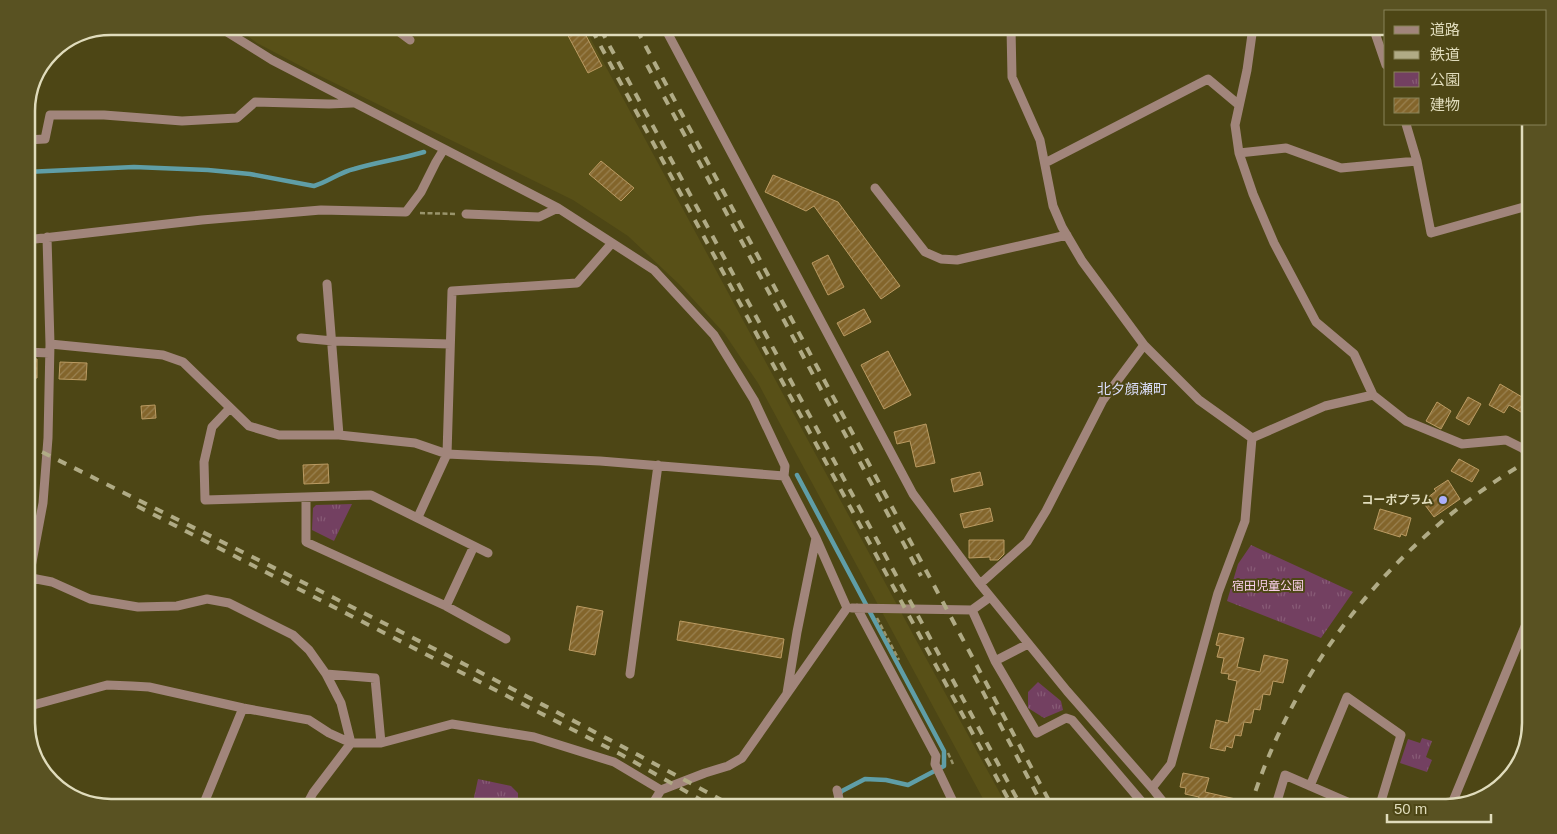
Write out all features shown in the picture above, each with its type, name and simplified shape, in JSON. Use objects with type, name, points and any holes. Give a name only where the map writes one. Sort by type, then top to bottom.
[{"type":"street","points":[[232,35],[272,60],[558,208],[654,270],[714,335],[754,400],[785,466],[784,476],[852,608],[936,756],[935,764],[952,799]]},
{"type":"street","points":[[403,35],[410,40]]},
{"type":"street","points":[[669,35],[913,494],[980,584],[1028,644],[1161,799]]},
{"type":"street","points":[[1011,35],[1012,77],[1040,140],[1053,206],[1082,261],[1144,345],[1199,400],[1252,438]]},
{"type":"street","points":[[1252,35],[1247,70],[1235,125],[1239,153],[1253,194],[1274,243],[1316,322],[1354,354],[1373,395],[1406,421],[1462,444],[1506,440],[1522,448]]},
{"type":"street","points":[[1376,35],[1384,59]]},
{"type":"street","points":[[1045,163],[1208,78],[1239,106]]},
{"type":"street","points":[[35,140],[45,140],[50,115],[104,114],[182,121],[237,118],[255,102],[354,103]]},
{"type":"street","points":[[1406,125],[1417,161],[1431,233],[1522,208]]},
{"type":"street","points":[[1239,153],[1286,148],[1341,168],[1417,161]]},
{"type":"street","points":[[35,239],[202,220],[321,210],[406,212],[422,192],[444,149]]},
{"type":"street","points":[[875,188],[925,252],[941,259],[957,260],[1067,235]]},
{"type":"street","points":[[466,214],[539,217],[558,208]]},
{"type":"street","points":[[35,543],[43,503],[48,438],[50,348],[47,237]]},
{"type":"street","points":[[418,517],[447,454],[452,291],[577,283],[612,243]]},
{"type":"street","points":[[327,284],[339,435]]},
{"type":"street","points":[[301,338],[333,341],[450,344]]},
{"type":"street","points":[[980,584],[1027,542],[1046,511],[1103,400],[1144,345]]},
{"type":"street","points":[[35,350],[50,348],[163,355],[183,362],[250,426],[279,435],[339,435],[415,443],[447,454],[600,461],[784,476]]},
{"type":"street","points":[[1252,438],[1326,406],[1373,395]]},
{"type":"street","points":[[230,408],[212,427],[204,462],[205,500],[371,495],[488,553]]},
{"type":"street","points":[[1152,788],[1171,764],[1218,593],[1246,521],[1252,438]]},
{"type":"street","points":[[630,674],[658,466]]},
{"type":"street","points":[[306,497],[306,542],[446,606],[506,638]]},
{"type":"street","points":[[787,694],[816,538]]},
{"type":"street","points":[[446,606],[474,546]]},
{"type":"street","points":[[35,579],[52,582],[90,599],[138,607],[177,606],[207,599],[229,603],[293,635],[309,650],[326,674],[342,703],[351,743],[310,799]]},
{"type":"street","points":[[852,608],[972,610],[990,597]]},
{"type":"street","points":[[655,799],[660,790],[728,766],[742,758],[787,694],[852,608]]},
{"type":"street","points":[[972,610],[995,661],[1037,733],[1066,718],[1072,720],[1139,799]]},
{"type":"street","points":[[1454,798],[1522,633]]},
{"type":"street","points":[[995,661],[1028,644]]},
{"type":"street","points":[[326,674],[376,678],[381,743]]},
{"type":"street","points":[[35,705],[107,685],[149,687],[242,708],[309,720],[351,743],[381,743],[452,724],[534,737],[614,762],[660,790]]},
{"type":"street","points":[[1310,786],[1347,697],[1401,736],[1382,799]]},
{"type":"street","points":[[206,799],[242,708]]},
{"type":"street","points":[[1277,799],[1284,775],[1340,799]]},
{"type":"street","points":[[837,790],[841,799]]},
{"type":"path","points":[[406,212],[466,214]]},
{"type":"shaded area","points":[[246,35],[589,35],[1003,799],[983,799],[758,383],[724,333],[681,286],[628,236],[573,200],[257,43]]},
{"type":"green space","points":[[352,504],[334,541],[312,530],[313,508],[316,505]]},
{"type":"green space","name":"宿田児童公園","points":[[1251,545],[1353,592],[1321,638],[1227,601],[1238,564]]},
{"type":"green space","points":[[1038,682],[1061,701],[1063,710],[1044,718],[1028,708],[1028,692]]},
{"type":"green space","points":[[1422,738],[1432,741],[1426,757],[1432,760],[1427,772],[1400,763],[1408,739],[1420,743]]},
{"type":"green space","points":[[478,779],[511,786],[518,793],[518,799],[474,799]]},
{"type":"building","points":[[568,35],[586,35],[602,66],[588,73]]},
{"type":"building","points":[[601,161],[634,188],[621,201],[589,174]]},
{"type":"building","points":[[773,175],[838,202],[900,286],[881,299],[814,206],[806,211],[765,192]]},
{"type":"building","points":[[828,255],[844,287],[828,295],[812,263]]},
{"type":"building","points":[[864,309],[871,322],[844,336],[837,323]]},
{"type":"building","points":[[888,351],[911,395],[884,409],[861,365]]},
{"type":"building","points":[[35,359],[37,359],[37,378],[35,378]]},
{"type":"building","points":[[60,362],[87,363],[86,380],[59,379]]},
{"type":"building","points":[[1500,384],[1522,397],[1522,413],[1509,405],[1504,413],[1489,405]]},
{"type":"building","points":[[1468,397],[1481,404],[1469,425],[1456,418]]},
{"type":"building","points":[[1437,402],[1451,411],[1441,429],[1426,421]]},
{"type":"building","points":[[155,405],[156,418],[142,419],[141,406]]},
{"type":"building","points":[[926,424],[935,463],[916,467],[910,441],[897,444],[894,432]]},
{"type":"building","points":[[1459,459],[1479,470],[1472,482],[1451,471]]},
{"type":"building","points":[[328,464],[329,483],[304,484],[303,465]]},
{"type":"building","points":[[980,472],[983,485],[954,492],[951,479]]},
{"type":"building","name":"コーポプラム","points":[[1448,480],[1460,499],[1434,517],[1425,505],[1429,502],[1427,498],[1436,491],[1434,489]]},
{"type":"building","points":[[990,508],[993,521],[964,528],[960,514]]},
{"type":"building","points":[[1380,509],[1411,518],[1406,536],[1401,534],[1400,537],[1374,529]]},
{"type":"building","points":[[969,540],[1004,540],[1004,554],[998,560],[990,560],[990,557],[969,558]]},
{"type":"building","points":[[577,606],[603,611],[595,655],[569,650]]},
{"type":"building","points":[[680,621],[784,639],[781,658],[677,640]]},
{"type":"building","points":[[1219,633],[1244,638],[1237,667],[1260,672],[1264,655],[1288,660],[1283,683],[1273,681],[1270,695],[1263,694],[1260,710],[1254,709],[1251,723],[1244,722],[1241,736],[1235,735],[1232,748],[1226,746],[1225,751],[1210,748],[1216,720],[1228,723],[1237,681],[1228,679],[1229,674],[1221,673],[1224,658],[1217,657],[1220,646],[1216,645]]},
{"type":"building","points":[[1183,773],[1209,778],[1205,792],[1236,799],[1198,799],[1199,797],[1185,794],[1186,788],[1180,787]]},
{"type":"waterway","points":[[35,172],[134,167],[208,170],[250,174],[314,186],[349,170],[424,152]]},
{"type":"waterway","points":[[797,475],[944,751],[944,766],[908,785],[886,780],[865,779],[842,791],[836,799]]},
{"type":"railway","points":[[595,35],[1008,799]]},
{"type":"railway","points":[[604,35],[1017,799]]},
{"type":"railway","points":[[640,35],[1048,799]]},
{"type":"railway","points":[[647,65],[921,576]]},
{"type":"railway","points":[[35,448],[472,668],[720,799]]},
{"type":"railway","points":[[1253,799],[1270,754],[1294,703],[1324,654],[1358,608],[1396,565],[1437,525],[1483,490],[1522,465]]},
{"type":"railway","points":[[137,506],[622,755],[699,799]]},
{"type":"railway","points":[[974,675],[1039,799]]},
{"type":"place","name":"コーポプラム","points":[[1443,500]]},
{"type":"district","name":"北夕顔瀬町","points":[[1132,389]]}]
